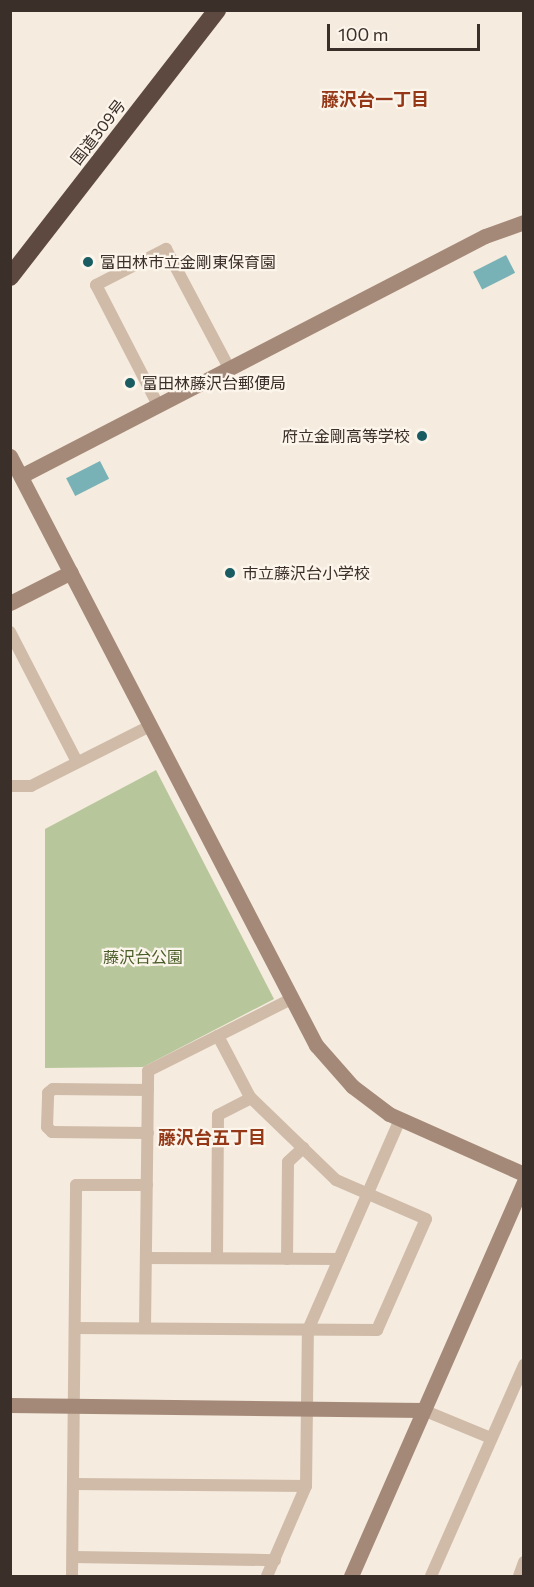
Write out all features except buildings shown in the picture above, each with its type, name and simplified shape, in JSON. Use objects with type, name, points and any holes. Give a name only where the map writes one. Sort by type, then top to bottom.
[{"type":"highway","name":"国道309号","points":[[10,256],[201,10]]},
{"type":"highway","name":"国道309号","points":[[10,277],[217,10]]},
{"type":"street","points":[[21,476],[494,232],[524,222]]},
{"type":"street","points":[[158,405],[96,285],[166,249],[229,368]]},
{"type":"street","points":[[10,456],[291,999],[334,1068],[363,1095],[400,1119],[524,1174]]},
{"type":"street","points":[[10,603],[71,572]]},
{"type":"street","points":[[10,632],[78,762]]},
{"type":"street","points":[[10,786],[31,786],[150,726]]},
{"type":"street","points":[[145,1328],[148,1071],[291,999]]},
{"type":"street","points":[[76,1328],[377,1330],[426,1219],[336,1180],[251,1098],[218,1035]]},
{"type":"street","points":[[148,1090],[53,1089],[48,1093],[47,1127],[52,1132],[148,1133]]},
{"type":"street","points":[[217,1258],[218,1114],[251,1098]]},
{"type":"street","points":[[267,1576],[306,1486],[308,1329],[400,1119]]},
{"type":"street","points":[[287,1259],[288,1162],[303,1148]]},
{"type":"street","points":[[351,1576],[524,1181]]},
{"type":"street","points":[[72,1576],[76,1185],[147,1185]]},
{"type":"street","points":[[146,1258],[339,1259]]},
{"type":"street","points":[[431,1576],[524,1365]]},
{"type":"street","points":[[10,1405],[423,1410],[491,1438]]},
{"type":"street","points":[[73,1484],[306,1486]]},
{"type":"street","points":[[73,1557],[275,1560]]},
{"type":"street","points":[[519,1576],[524,1562]]},
{"type":"green space","name":"藤沢台公園","points":[[156,770],[274,999],[143,1067],[45,1068],[45,829]]},
{"type":"water","points":[[506,255],[515,273],[482,290],[473,272]]},
{"type":"water","points":[[100,461],[109,479],[75,496],[66,478]]},
{"type":"place","name":"富田林市立金剛東保育園","points":[[88,262]]},
{"type":"place","name":"富田林藤沢台郵便局","points":[[130,383]]},
{"type":"place","name":"府立金剛高等学校","points":[[422,436]]},
{"type":"place","name":"市立藤沢台小学校","points":[[230,573]]},
{"type":"district","name":"藤沢台一丁目","points":[[375,99]]},
{"type":"district","name":"藤沢台五丁目","points":[[212,1137]]}]
